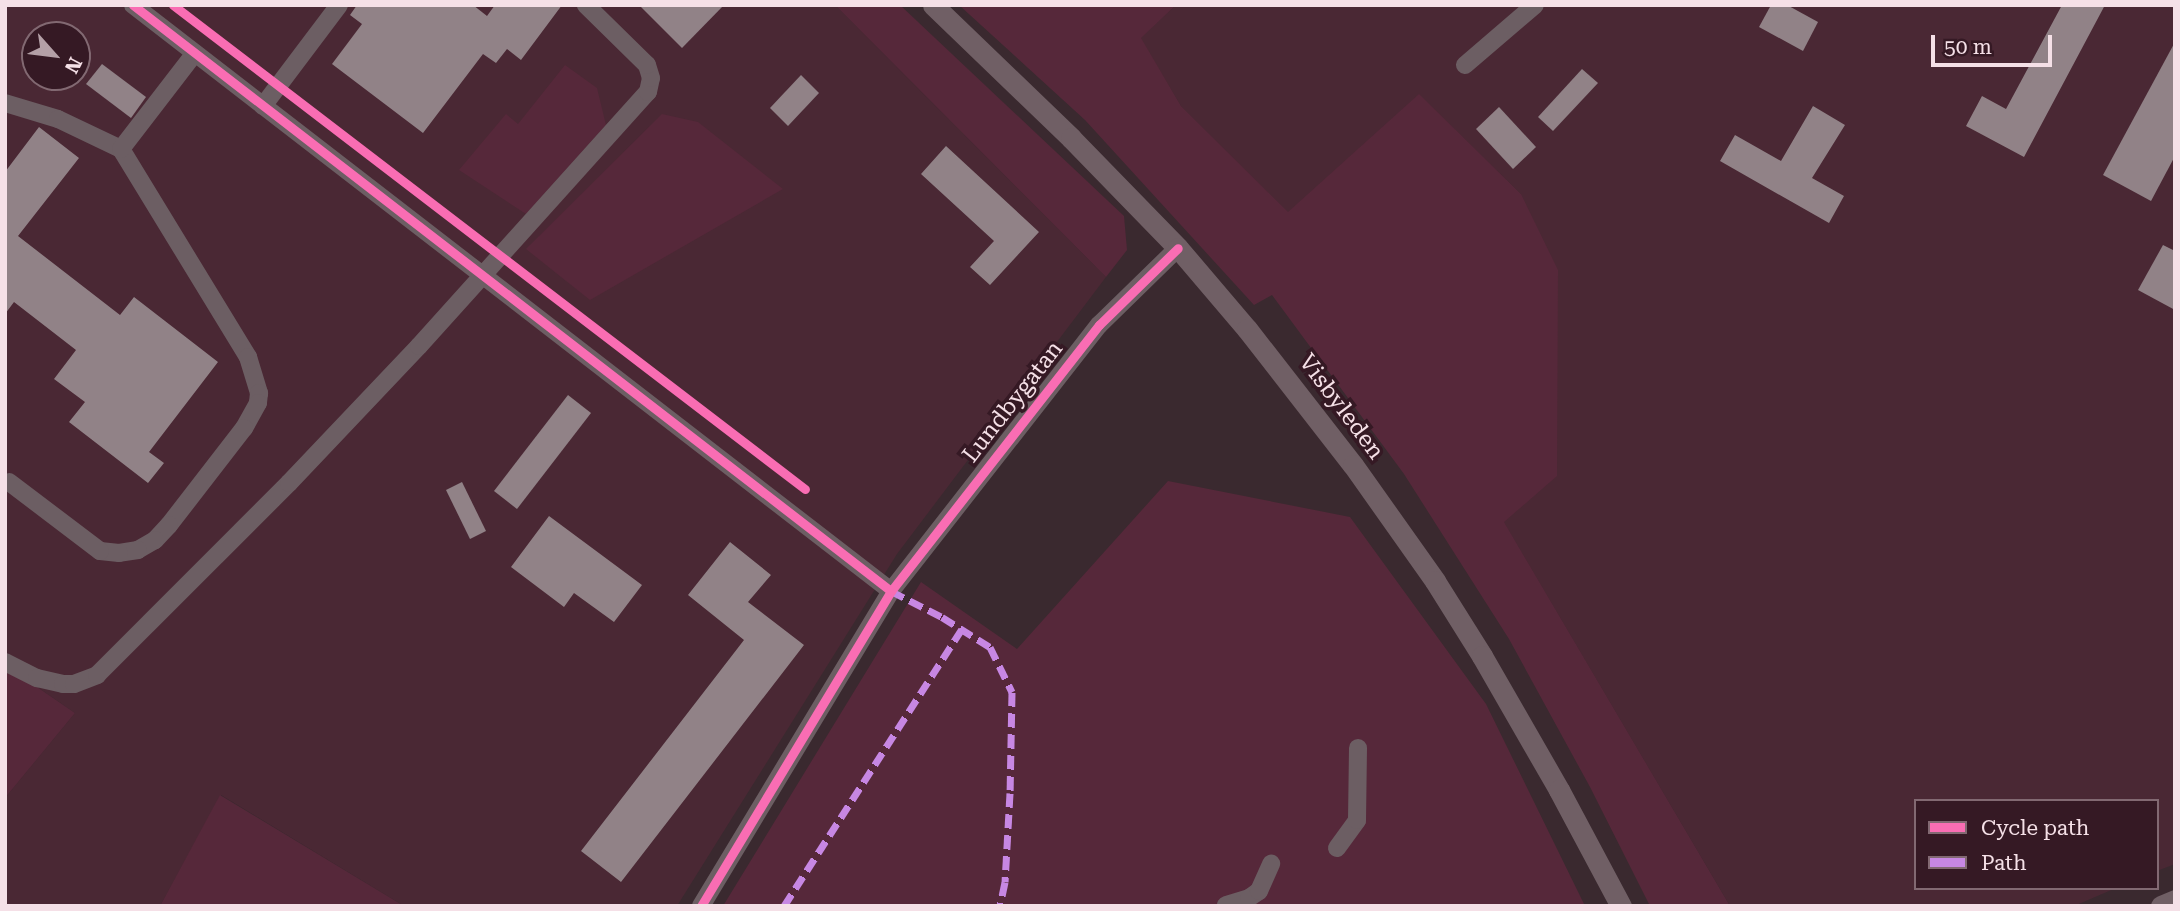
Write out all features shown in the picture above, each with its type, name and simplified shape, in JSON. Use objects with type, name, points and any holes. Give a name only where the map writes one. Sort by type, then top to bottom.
[{"type":"main road","name":"Visbyleden","points":[[933,5],[1071,138],[1178,248],[1247,329],[1317,418],[1435,581],[1528,733],[1621,906]]},
{"type":"main road","points":[[2161,906],[2175,900]]},
{"type":"street","points":[[133,5],[891,591]]},
{"type":"street","points":[[263,107],[339,5]]},
{"type":"street","points":[[5,662],[37,678],[63,684],[74,684],[97,675],[289,483],[648,92],[651,78],[647,65],[586,5]]},
{"type":"street","points":[[1465,65],[1535,5]]},
{"type":"street","points":[[121,149],[195,53]]},
{"type":"street","points":[[5,103],[58,119],[121,149],[248,357],[259,393],[258,403],[244,428],[169,525],[155,540],[138,550],[119,553],[100,551],[9,482]]},
{"type":"street","name":"Lundbygatan","points":[[702,906],[891,591],[1099,325],[1178,248]]},
{"type":"street","points":[[1337,848],[1357,820],[1358,748]]},
{"type":"street","points":[[1226,905],[1249,898],[1259,891],[1271,864]]},
{"type":"shaded area","points":[[5,5],[835,5],[1106,277],[897,554],[677,906],[404,906],[221,795],[160,906],[5,906],[5,798],[75,713],[5,665]]},
{"type":"shaded area","points":[[835,5],[900,5],[1124,216],[1127,250],[1106,277]]},
{"type":"shaded area","points":[[959,5],[1176,5],[1141,38],[1181,106],[1288,212],[1419,94],[1521,194],[1558,270],[1557,476],[1504,522],[1730,906],[1650,906],[1590,787],[1509,639],[1404,474],[1272,295],[1254,305],[1085,120]]},
{"type":"shaded area","points":[[1176,5],[2175,5],[2175,864],[2159,870],[2159,799],[1914,799],[1914,890],[2111,890],[2074,906],[1730,906],[1503,521],[1521,194],[1419,95],[1288,213],[1181,106],[1140,38]]},
{"type":"shaded area","points":[[565,65],[597,88],[606,125],[526,214],[459,170],[506,114],[518,124]]},
{"type":"shaded area","points":[[662,114],[698,122],[783,189],[590,300],[526,249]]},
{"type":"shaded area","points":[[1168,481],[1350,517],[1486,704],[1585,906],[723,906],[921,582],[1017,649]]},
{"type":"shaded area","points":[[5,665],[75,713],[5,798]]},
{"type":"shaded area","points":[[220,795],[404,906],[160,906]]},
{"type":"building","points":[[357,5],[473,5],[487,16],[495,5],[562,5],[521,60],[507,49],[496,63],[483,54],[423,133],[332,64],[362,24],[350,15]]},
{"type":"building","points":[[639,5],[724,5],[682,48]]},
{"type":"building","points":[[1771,5],[1787,5],[1818,22],[1803,51],[1759,27]]},
{"type":"building","points":[[2062,5],[2105,5],[2024,157],[1966,126],[1982,96],[2006,109]]},
{"type":"building","points":[[2175,42],[2175,156],[2151,201],[2103,175]]},
{"type":"building","points":[[102,64],[146,97],[131,118],[91,88],[91,78]]},
{"type":"building","points":[[1582,69],[1598,83],[1553,131],[1538,117]]},
{"type":"building","points":[[801,75],[819,93],[788,126],[770,108]]},
{"type":"building","points":[[1813,106],[1845,125],[1812,178],[1844,196],[1829,223],[1720,161],[1735,135],[1781,161]]},
{"type":"building","points":[[1499,107],[1536,147],[1513,169],[1476,129]]},
{"type":"building","points":[[39,127],[79,158],[18,236],[120,315],[134,297],[218,362],[149,452],[164,463],[148,483],[69,422],[85,402],[54,379],[76,350],[14,302],[5,314],[5,172]]},
{"type":"building","points":[[946,146],[1039,232],[990,285],[970,267],[994,241],[921,174]]},
{"type":"building","points":[[2163,245],[2175,251],[2175,310],[2138,290]]},
{"type":"building","points":[[568,395],[591,413],[517,509],[494,491]]},
{"type":"building","points":[[462,482],[486,531],[470,539],[446,490]]},
{"type":"building","points":[[549,516],[642,585],[614,622],[574,593],[564,607],[511,567]]},
{"type":"building","points":[[730,542],[771,575],[748,602],[804,645],[621,882],[581,851],[744,640],[688,595]]},
{"type":"marked path","points":[[891,591],[942,617],[990,647],[1012,692],[1010,793],[1005,882],[1000,906]]},
{"type":"marked path","points":[[784,906],[962,629]]},
{"type":"cycle path","points":[[133,5],[891,591]]},
{"type":"cycle path","points":[[173,5],[805,489]]},
{"type":"cycle path","points":[[701,906],[891,591],[1099,325],[1178,248]]}]
